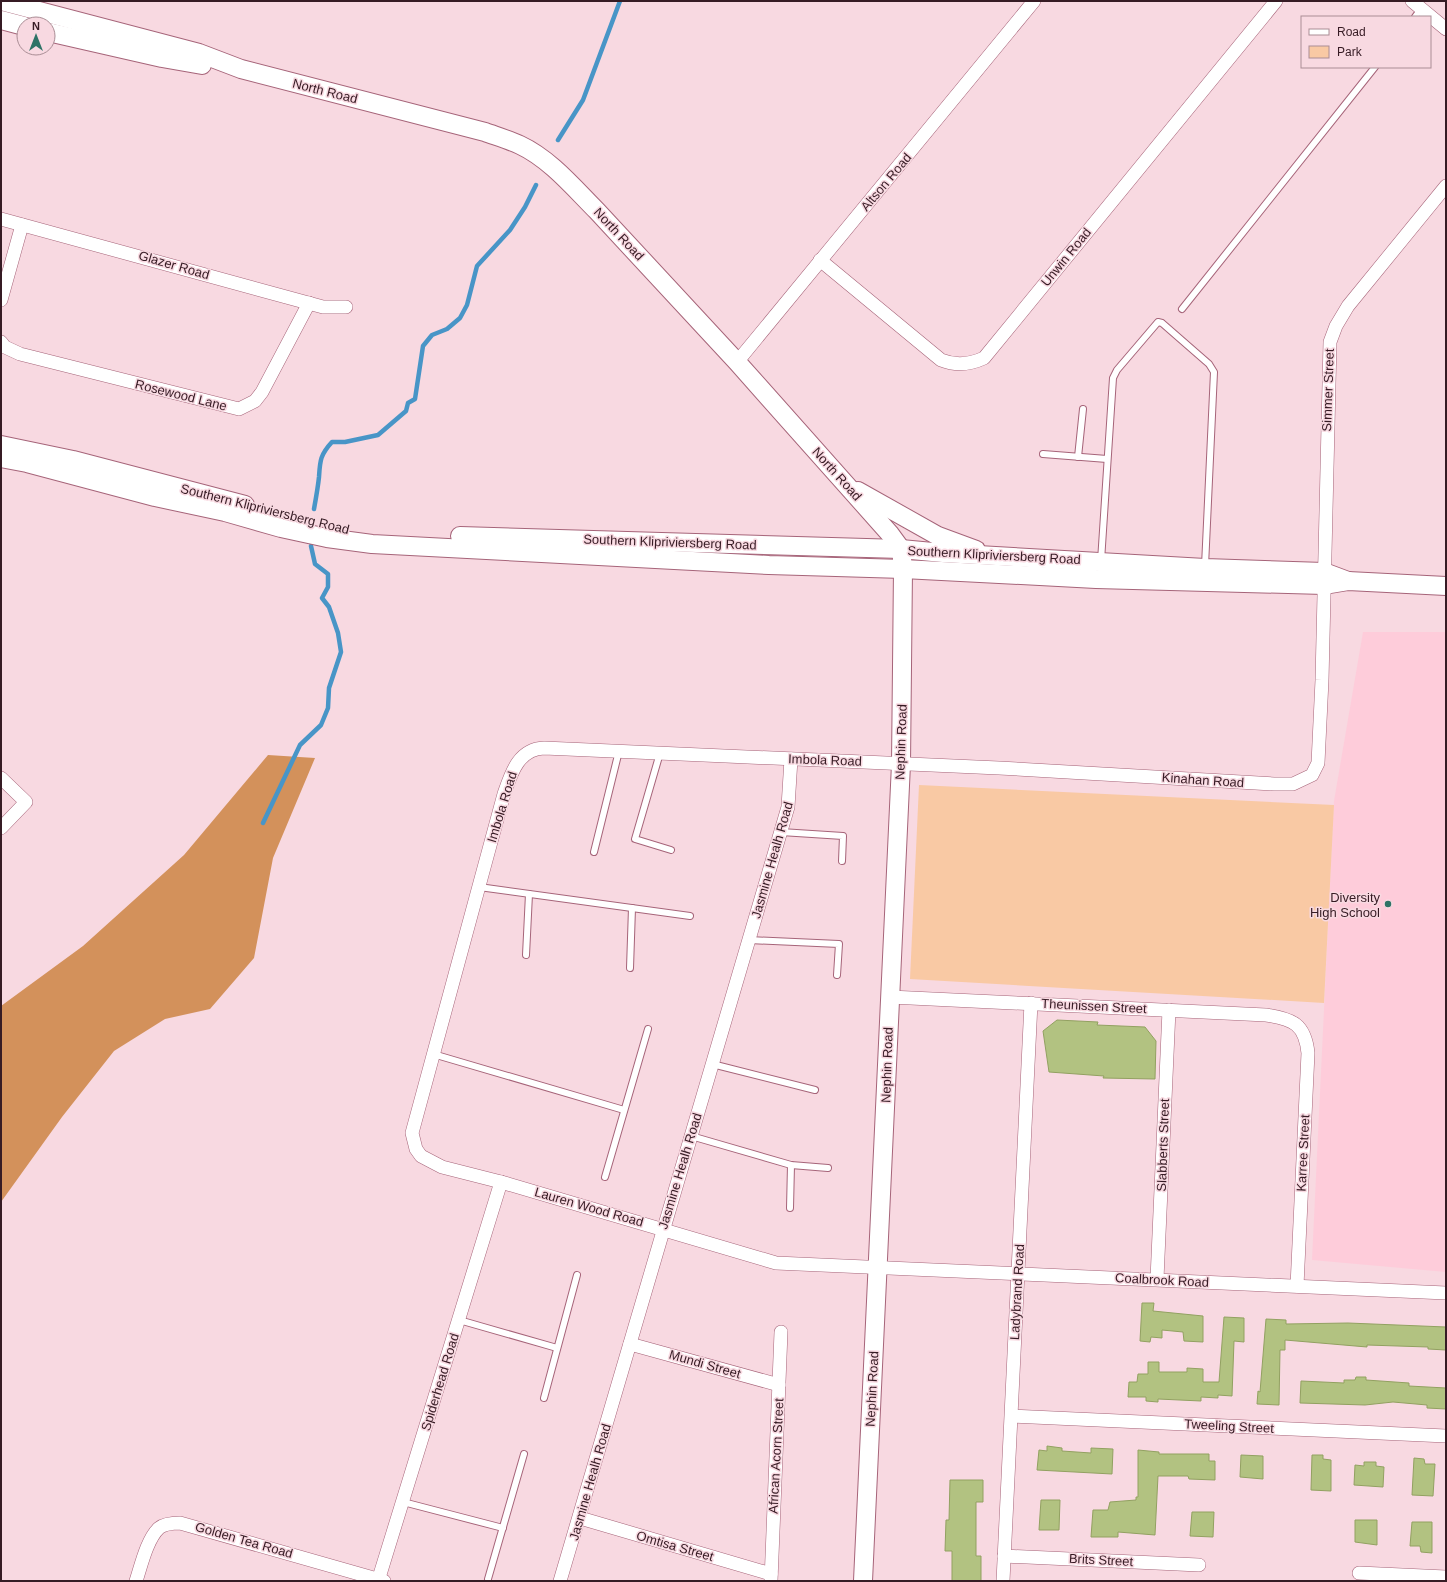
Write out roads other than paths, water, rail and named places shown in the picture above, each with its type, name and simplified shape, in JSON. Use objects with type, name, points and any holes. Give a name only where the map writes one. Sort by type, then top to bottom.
[{"type":"main road","name":"North Road","points":[[1,2],[199,53],[241,69],[485,132],[520,145],[529,150],[560,174],[598,211],[849,486],[901,549]]},
{"type":"main road","points":[[1,20],[16,24]]},
{"type":"main road","name":"North Road","points":[[56,34],[162,58],[219,68],[241,69]]},
{"type":"main road","name":"Southern Klipriviersberg Road","points":[[1,445],[73,460],[332,527],[417,535],[661,550],[769,565],[904,569],[1096,579],[1204,574]]},
{"type":"main road","name":"Southern Klipriviersberg Road","points":[[1,458],[27,463],[155,498],[225,512],[327,538],[380,544],[661,550],[901,549],[943,554],[1101,562],[1204,574],[1446,586]]},
{"type":"main road","points":[[849,486],[938,536],[977,550],[1003,556]]},
{"type":"main road","name":"Nephin Road","points":[[863,1581],[901,764],[904,569],[901,549]]},
{"type":"street","name":"Altson Road","points":[[737,362],[1034,1]]},
{"type":"street","name":"Unwin Road","points":[[820,260],[941,360],[950,364],[962,365],[974,363],[984,358],[1276,1]]},
{"type":"street","points":[[1416,9],[1426,16]]},
{"type":"street","points":[[1431,19],[1446,29]]},
{"type":"street","name":"Simmer Street","points":[[1324,579],[1328,358],[1330,342],[1336,326],[1348,306],[1446,186]]},
{"type":"street","name":"Glazer Road","points":[[1,219],[323,307],[346,307]]},
{"type":"street","points":[[1,300],[22,225]]},
{"type":"street","name":"Rosewood Lane","points":[[1,342],[5,347],[20,354],[239,409],[255,401],[262,392],[309,303]]},
{"type":"street","name":"Kinahan Road","points":[[901,764],[1274,784],[1300,782],[1312,775],[1318,763],[1322,680],[1324,579]]},
{"type":"street","name":"Imbola Road","points":[[442,1167],[421,1156],[416,1148],[412,1132],[513,769],[524,755],[535,749],[544,748],[901,764]]},
{"type":"street","name":"Jasmine Healh Road","points":[[560,1581],[580,1518],[663,1229],[781,832],[788,806],[791,759]]},
{"type":"street","points":[[1,778],[26,802],[1,828]]},
{"type":"street","name":"Theunissen Street","points":[[890,996],[1266,1015],[1283,1018],[1296,1023]]},
{"type":"street","name":"Ladybrand Road","points":[[1003,1581],[1031,1003]]},
{"type":"street","name":"Slabberts Street","points":[[1157,1279],[1169,1010]]},
{"type":"street","name":"Karree Street","points":[[1296,1023],[1305,1037],[1308,1053],[1297,1286]]},
{"type":"street","name":"Lauren Wood Road","points":[[442,1167],[502,1182],[776,1263],[877,1267]]},
{"type":"street","name":"Spiderhead Road","points":[[380,1580],[502,1182]]},
{"type":"street","name":"Coalbrook Road","points":[[877,1267],[1157,1279],[1446,1294]]},
{"type":"street","name":"African Acorn Street","points":[[771,1578],[781,1332]]},
{"type":"street","name":"Mundi Street","points":[[630,1344],[779,1385]]},
{"type":"street","name":"Tweeling Street","points":[[1012,1416],[1446,1436]]},
{"type":"street","name":"Omtisa Street","points":[[580,1518],[771,1578]]},
{"type":"street","name":"Golden Tea Road","points":[[136,1581],[145,1553],[159,1528],[168,1524],[180,1523],[380,1580]]},
{"type":"street","name":"Brits Street","points":[[1004,1556],[1199,1565]]},
{"type":"street","points":[[1359,1573],[1446,1577]]},
{"type":"lane","points":[[1182,309],[1374,68]]},
{"type":"lane","points":[[1101,562],[1113,378],[1117,370],[1155,324],[1162,323],[1209,364],[1214,372],[1215,383],[1204,574]]},
{"type":"lane","points":[[1078,457],[1083,409]]},
{"type":"lane","points":[[1043,454],[1107,459]]},
{"type":"lane","points":[[594,852],[619,751]]},
{"type":"lane","points":[[660,753],[635,840],[671,850]]},
{"type":"lane","points":[[781,832],[843,836],[842,861]]},
{"type":"lane","points":[[479,887],[690,916]]},
{"type":"lane","points":[[526,955],[529,894]]},
{"type":"lane","points":[[630,968],[632,908]]},
{"type":"lane","points":[[749,940],[838,944],[837,975]]},
{"type":"lane","points":[[605,1177],[648,1029]]},
{"type":"lane","points":[[433,1054],[624,1110]]},
{"type":"lane","points":[[712,1064],[815,1090]]},
{"type":"lane","points":[[691,1136],[791,1164],[828,1168]]},
{"type":"lane","points":[[790,1208],[791,1164]]},
{"type":"lane","points":[[544,1398],[577,1275]]},
{"type":"lane","points":[[459,1320],[557,1348]]},
{"type":"lane","points":[[488,1579],[524,1454]]},
{"type":"lane","points":[[403,1502],[503,1528]]},
{"type":"waterway","points":[[558,140],[583,100],[620,1]]},
{"type":"waterway","points":[[314,509],[320,462],[325,451],[332,442],[345,442],[378,435],[406,411],[408,403],[415,399],[423,346],[432,335],[447,329],[460,318],[467,305],[477,266],[510,230],[525,207],[536,185]]},
{"type":"waterway","points":[[263,823],[300,745],[321,725],[328,708],[329,688],[341,652],[338,633],[329,607],[322,598],[328,587],[328,574],[315,564],[311,546]]},
{"type":"place","name":"Diversity High School","points":[[1388,904]]}]
